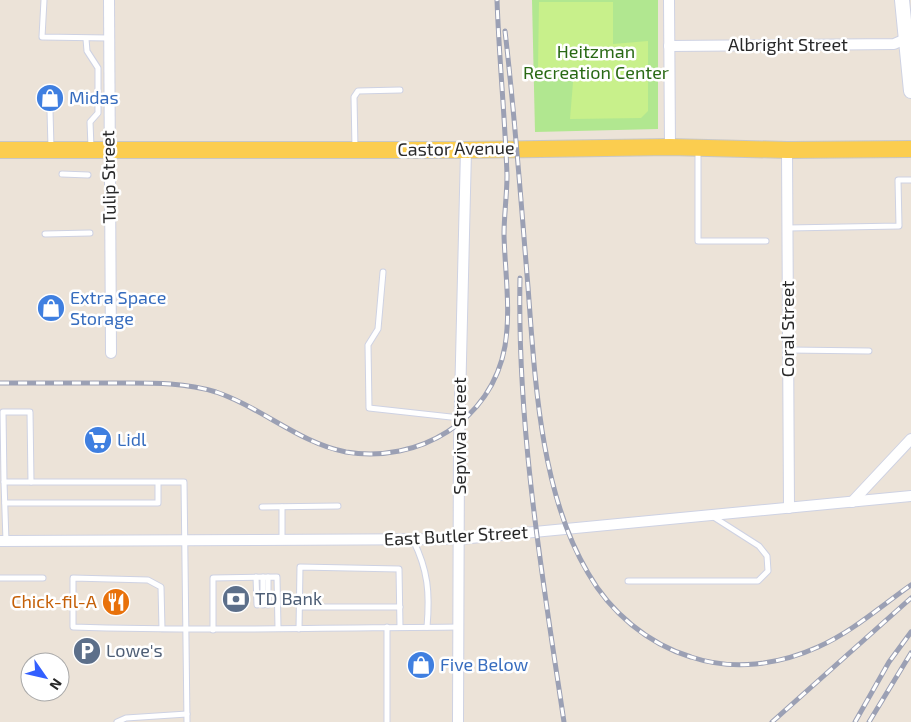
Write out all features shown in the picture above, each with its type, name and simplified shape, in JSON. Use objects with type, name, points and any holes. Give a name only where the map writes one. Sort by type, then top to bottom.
[{"type":"main road","points":[[902,0],[908,38],[911,91]]},
{"type":"main road","name":"Castor Avenue","points":[[0,150],[466,150],[670,147],[787,150],[911,149]]},
{"type":"street","name":"Tulip Street","points":[[109,0],[111,353]]},
{"type":"street","points":[[669,0],[670,147]]},
{"type":"street","name":"Albright Street","points":[[669,46],[894,44],[908,38]]},
{"type":"street","name":"Sepviva Street","points":[[458,722],[460,418],[466,150]]},
{"type":"street","name":"Coral Street","points":[[787,150],[789,508]]},
{"type":"street","points":[[852,502],[911,439]]},
{"type":"street","name":"East Butler Street","points":[[3,541],[460,539],[911,496]]},
{"type":"lane","points":[[44,0],[42,37],[108,38]]},
{"type":"lane","points":[[86,39],[87,51],[98,68],[98,114],[90,122],[92,150]]},
{"type":"lane","points":[[355,150],[354,97],[358,91],[400,90]]},
{"type":"lane","points":[[50,111],[51,150]]},
{"type":"lane","points":[[698,148],[698,241],[766,241]]},
{"type":"lane","points":[[62,174],[88,175]]},
{"type":"lane","points":[[787,228],[899,226],[898,180],[911,180]]},
{"type":"lane","points":[[45,234],[90,233]]},
{"type":"lane","points":[[383,272],[378,329],[368,345],[370,408],[460,418]]},
{"type":"lane","points":[[788,350],[869,351]]},
{"type":"lane","points":[[3,541],[5,503],[3,412],[30,412],[31,482]]},
{"type":"lane","points":[[4,482],[184,482],[187,722]]},
{"type":"lane","points":[[5,503],[158,503],[158,483]]},
{"type":"lane","points":[[262,507],[338,506]]},
{"type":"lane","points":[[282,507],[282,540]]},
{"type":"lane","points":[[628,581],[758,581],[768,571],[767,556],[759,546],[712,516]]},
{"type":"lane","points":[[413,539],[424,562],[427,627]]},
{"type":"lane","points":[[299,629],[300,567],[399,569],[400,627]]},
{"type":"lane","points":[[256,577],[263,605],[266,577]]},
{"type":"lane","points":[[213,630],[213,578],[277,577],[278,628]]},
{"type":"lane","points":[[0,578],[43,578]]},
{"type":"lane","points":[[162,629],[161,587],[148,580],[73,578],[73,627],[186,630],[213,630],[459,626]]},
{"type":"lane","points":[[300,607],[400,607]]},
{"type":"lane","points":[[263,629],[263,621],[263,629]]},
{"type":"lane","points":[[387,628],[387,722]]},
{"type":"lane","points":[[117,722],[126,718],[187,714]]},
{"type":"green space","name":"Heitzman Recreation Center","points":[[532,0],[658,0],[658,129],[535,132]]},
{"type":"green space","points":[[539,2],[613,2],[613,44],[648,41],[648,111],[641,118],[570,119],[574,70],[538,69]]},
{"type":"railway","points":[[0,383],[154,383],[204,389],[249,406],[312,441],[346,452],[373,454],[399,451],[425,444],[448,432],[468,416],[485,396],[497,373],[507,332],[508,305],[504,235],[507,175],[497,0]]},
{"type":"railway","points":[[505,31],[518,159],[537,397],[543,434],[559,507],[572,541],[588,573],[607,601],[632,625],[660,644],[691,657],[723,664],[739,665],[771,662],[787,658],[831,641],[911,585]]},
{"type":"railway","points":[[520,278],[520,334],[527,445],[540,556],[564,722]]},
{"type":"railway","points":[[772,722],[911,598]]},
{"type":"railway","points":[[855,722],[889,662],[911,632]]},
{"type":"railway","points":[[869,722],[911,653]]},
{"type":"place","name":"Midas","points":[[50,98]]},
{"type":"place","name":"Extra Space Storage","points":[[51,308]]},
{"type":"place","name":"Lidl","points":[[98,440]]},
{"type":"place","name":"TD Bank","points":[[236,599]]},
{"type":"place","name":"Chick-fil-A","points":[[116,602]]},
{"type":"place","name":"Lowe's","points":[[87,651]]},
{"type":"place","name":"Five Below","points":[[421,665]]}]
